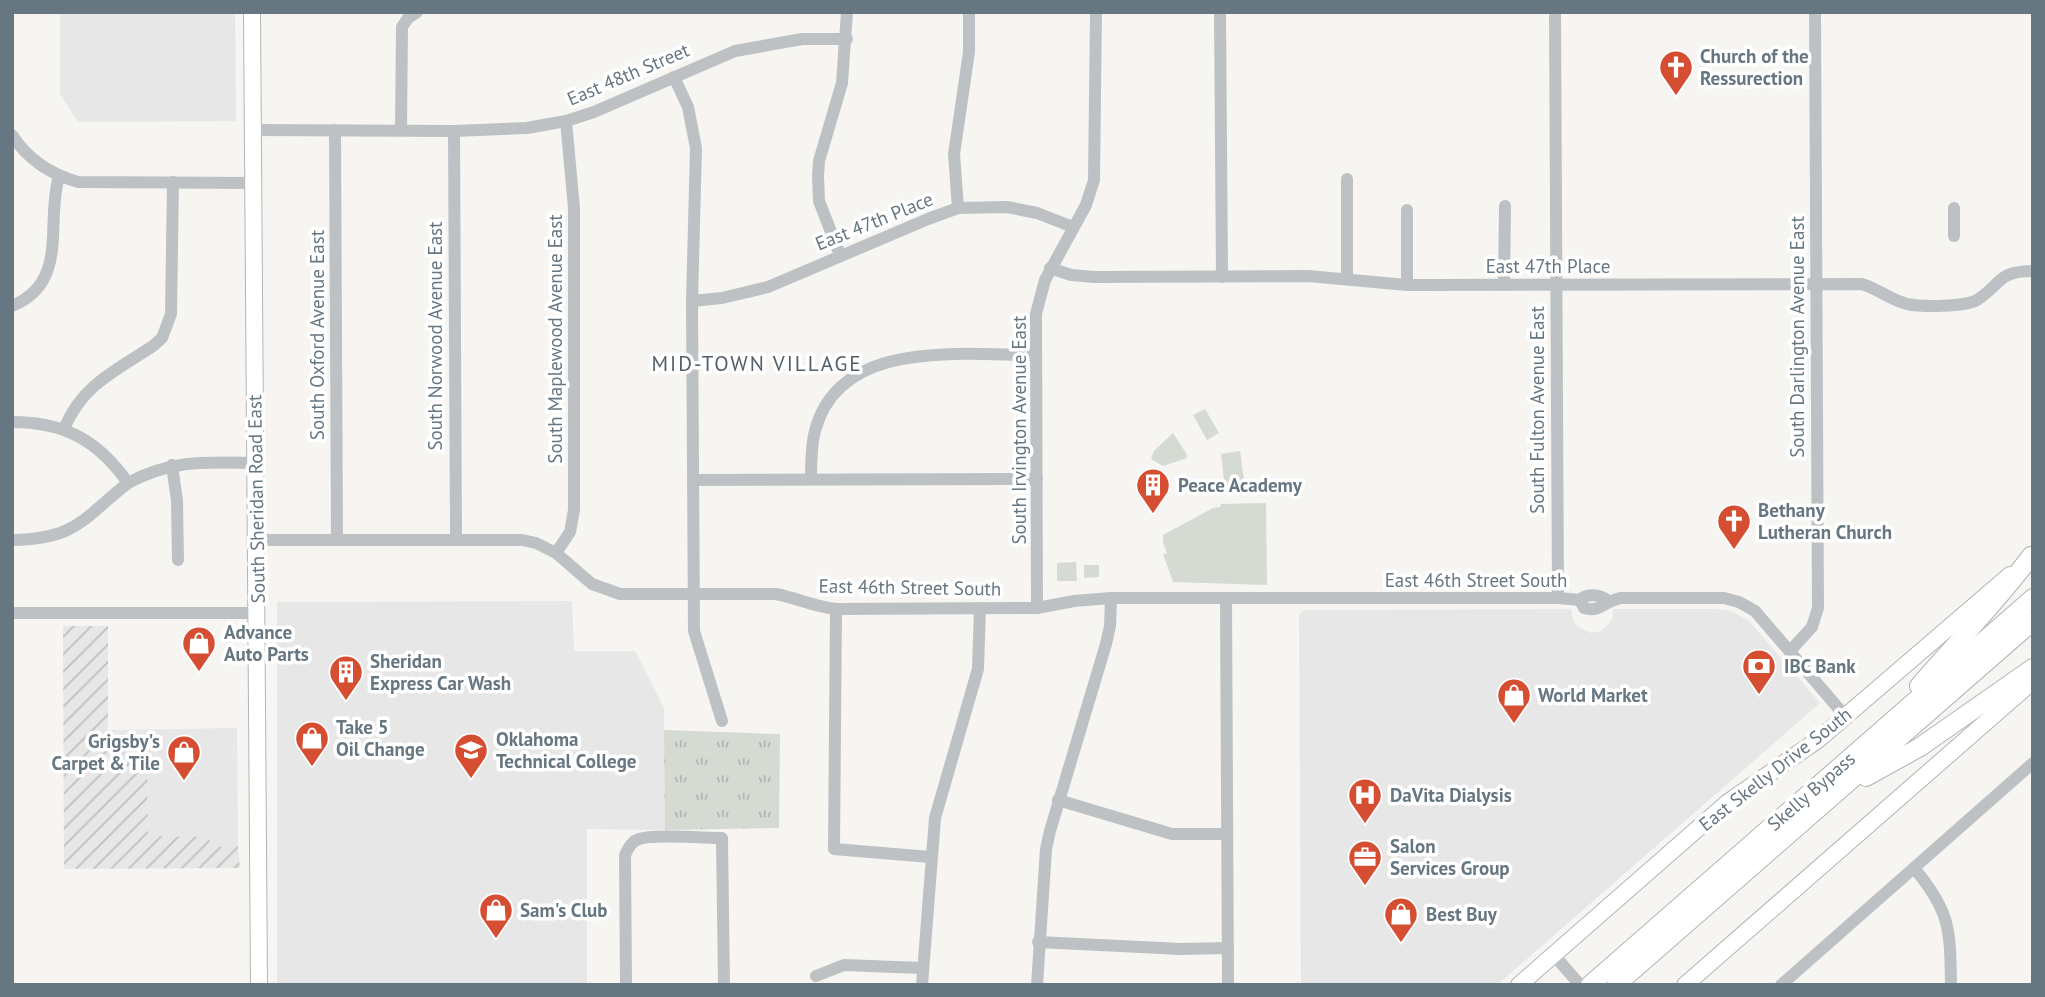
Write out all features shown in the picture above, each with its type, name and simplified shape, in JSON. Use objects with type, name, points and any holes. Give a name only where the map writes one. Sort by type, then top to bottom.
[{"type":"highway","points":[[1877,734],[1969,628],[2005,591],[2032,556]]},
{"type":"highway","name":"Skelly Bypass","points":[[1619,975],[1877,734],[2033,598]]},
{"type":"highway","name":"Skelly Bypass","points":[[1590,985],[1619,975],[1835,794],[2033,621]]},
{"type":"highway","points":[[1835,794],[1920,747],[2033,668]]},
{"type":"main road","name":"South Sheridan Road East","points":[[253,12],[260,985]]},
{"type":"main road","name":"East Skelly Drive South","points":[[1519,985],[1727,803],[1806,749],[2032,556]]},
{"type":"main road","points":[[1685,985],[2033,681]]},
{"type":"street","points":[[401,130],[402,27],[408,18],[417,12]]},
{"type":"street","points":[[841,255],[819,201],[818,176],[819,161],[842,83],[847,12]]},
{"type":"street","points":[[958,208],[954,154],[969,52],[969,12]]},
{"type":"street","name":"South Irvington Avenue East","points":[[1037,608],[1036,314],[1050,268],[1086,205],[1094,180],[1096,12]]},
{"type":"street","points":[[1220,12],[1222,276]]},
{"type":"street","name":"South Fulton Avenue East","points":[[1555,12],[1558,598]]},
{"type":"street","name":"South Darlington Avenue East","points":[[1790,651],[1812,627],[1818,608],[1815,12]]},
{"type":"street","name":"East 48th Street","points":[[253,130],[454,131],[527,128],[566,121],[594,112],[727,54],[759,45],[802,39],[847,39]]},
{"type":"street","points":[[674,76],[688,107],[696,148],[692,301],[695,639],[722,721]]},
{"type":"street","name":"South Maplewood Avenue East","points":[[556,553],[570,532],[574,510],[575,233],[566,121]]},
{"type":"street","name":"South Oxford Avenue East","points":[[335,130],[337,540]]},
{"type":"street","name":"South Norwood Avenue East","points":[[454,131],[456,540]]},
{"type":"street","points":[[12,135],[36,163],[60,176],[91,183],[254,183]]},
{"type":"street","points":[[12,306],[31,295],[49,270],[53,246],[54,198],[60,176]]},
{"type":"street","points":[[1346,179],[1347,279]]},
{"type":"street","points":[[64,429],[72,410],[91,387],[153,346],[162,338],[168,325],[173,299],[173,182]]},
{"type":"street","points":[[1504,206],[1504,285]]},
{"type":"street","name":"East 47th Place","points":[[692,301],[722,298],[768,287],[958,208],[1007,207],[1037,213],[1073,227]]},
{"type":"street","points":[[1954,208],[1954,236]]},
{"type":"street","points":[[1407,210],[1407,285]]},
{"type":"street","name":"East 47th Place","points":[[1050,268],[1071,275],[1094,277],[1308,276],[1407,285],[1862,284],[1881,290],[1907,304],[1963,304],[1977,300],[2003,276],[2014,272],[2033,271]]},
{"type":"street","points":[[811,479],[812,443],[819,417],[831,396],[864,370],[883,362],[918,356],[1035,355]]},
{"type":"street","points":[[12,422],[39,423],[64,429],[86,440],[102,451],[128,482]]},
{"type":"street","points":[[12,540],[39,539],[70,529],[89,518],[128,482],[151,471],[192,462],[255,463]]},
{"type":"street","points":[[172,465],[177,500],[178,560]]},
{"type":"street","points":[[693,480],[1037,479]]},
{"type":"street","name":"East 46th Street South","points":[[257,540],[529,541],[556,553],[583,578],[605,590],[631,595],[776,594],[796,598],[817,607],[836,609],[1037,608],[1111,598],[1558,598],[1580,600],[1584,608],[1592,610],[1608,601],[1621,598],[1731,599],[1755,611],[1845,716]]},
{"type":"street","points":[[1037,985],[1046,849],[1058,800],[1106,644],[1111,598]]},
{"type":"street","points":[[1226,598],[1228,985]]},
{"type":"street","points":[[922,985],[935,818],[978,669],[980,608]]},
{"type":"street","points":[[836,609],[834,849],[930,857]]},
{"type":"street","points":[[12,613],[258,613]]},
{"type":"street","points":[[1781,985],[2033,763]]},
{"type":"street","points":[[1058,800],[1172,834],[1227,835]]},
{"type":"street","points":[[626,985],[625,855],[630,845],[639,839],[722,838],[723,985]]},
{"type":"street","points":[[1914,868],[1944,910],[1950,934],[1951,985]]},
{"type":"street","points":[[1038,942],[1132,944],[1181,949],[1228,948]]},
{"type":"street","points":[[1553,955],[1580,985]]},
{"type":"street","points":[[816,976],[844,965],[922,968]]},
{"type":"shaded area","points":[[60,12],[235,12],[236,121],[78,122],[60,94]]},
{"type":"shaded area","points":[[572,601],[574,651],[635,651],[664,708],[665,830],[587,829],[587,985],[277,985],[277,602]]},
{"type":"shaded area","points":[[1571,609],[1577,626],[1591,633],[1601,631],[1607,626],[1612,619],[1613,609],[1731,611],[1749,621],[1820,703],[1497,985],[1301,985],[1299,615],[1304,610]]},
{"type":"shaded area","points":[[63,626],[108,626],[108,747],[147,747],[148,836],[209,837],[210,847],[238,846],[240,868],[64,869]]},
{"type":"shaded area","points":[[237,728],[238,846],[209,847],[209,837],[148,837],[147,748],[108,748],[108,730]]},
{"type":"green space","points":[[1205,409],[1219,433],[1207,440],[1193,415]]},
{"type":"green space","points":[[1173,433],[1187,458],[1163,466],[1151,459],[1154,451]]},
{"type":"green space","points":[[1240,451],[1245,487],[1225,489],[1221,454]]},
{"type":"green space","points":[[1266,503],[1267,585],[1173,582],[1163,554],[1167,553],[1163,535],[1213,508],[1220,507],[1221,504]]},
{"type":"green space","points":[[1076,562],[1077,581],[1057,581],[1057,563]]},
{"type":"green space","points":[[1084,565],[1099,565],[1099,577],[1084,578]]},
{"type":"green space","points":[[664,730],[780,734],[779,828],[665,830]]},
{"type":"place","name":"Church of the Ressurection","points":[[1676,97]]},
{"type":"place","name":"Peace Academy","points":[[1153,515]]},
{"type":"place","name":"Bethany Lutheran Church","points":[[1734,551]]},
{"type":"place","name":"Advance Auto Parts","points":[[199,673]]},
{"type":"place","name":"IBC Bank","points":[[1759,696]]},
{"type":"place","name":"Sheridan Express Car Wash","points":[[346,702]]},
{"type":"place","name":"World Market","points":[[1514,725]]},
{"type":"place","name":"Take 5 Oil Change","points":[[312,768]]},
{"type":"place","name":"Oklahoma Technical College","points":[[471,780]]},
{"type":"place","name":"Grigsby's Carpet & Tile","points":[[184,782]]},
{"type":"place","name":"DaVita Dialysis","points":[[1365,825]]},
{"type":"place","name":"Salon Services Group","points":[[1365,887]]},
{"type":"place","name":"Sam's Club","points":[[496,940]]},
{"type":"place","name":"Best Buy","points":[[1401,944]]},
{"type":"district","name":"MID-TOWN VILLAGE","points":[[757,364]]}]
